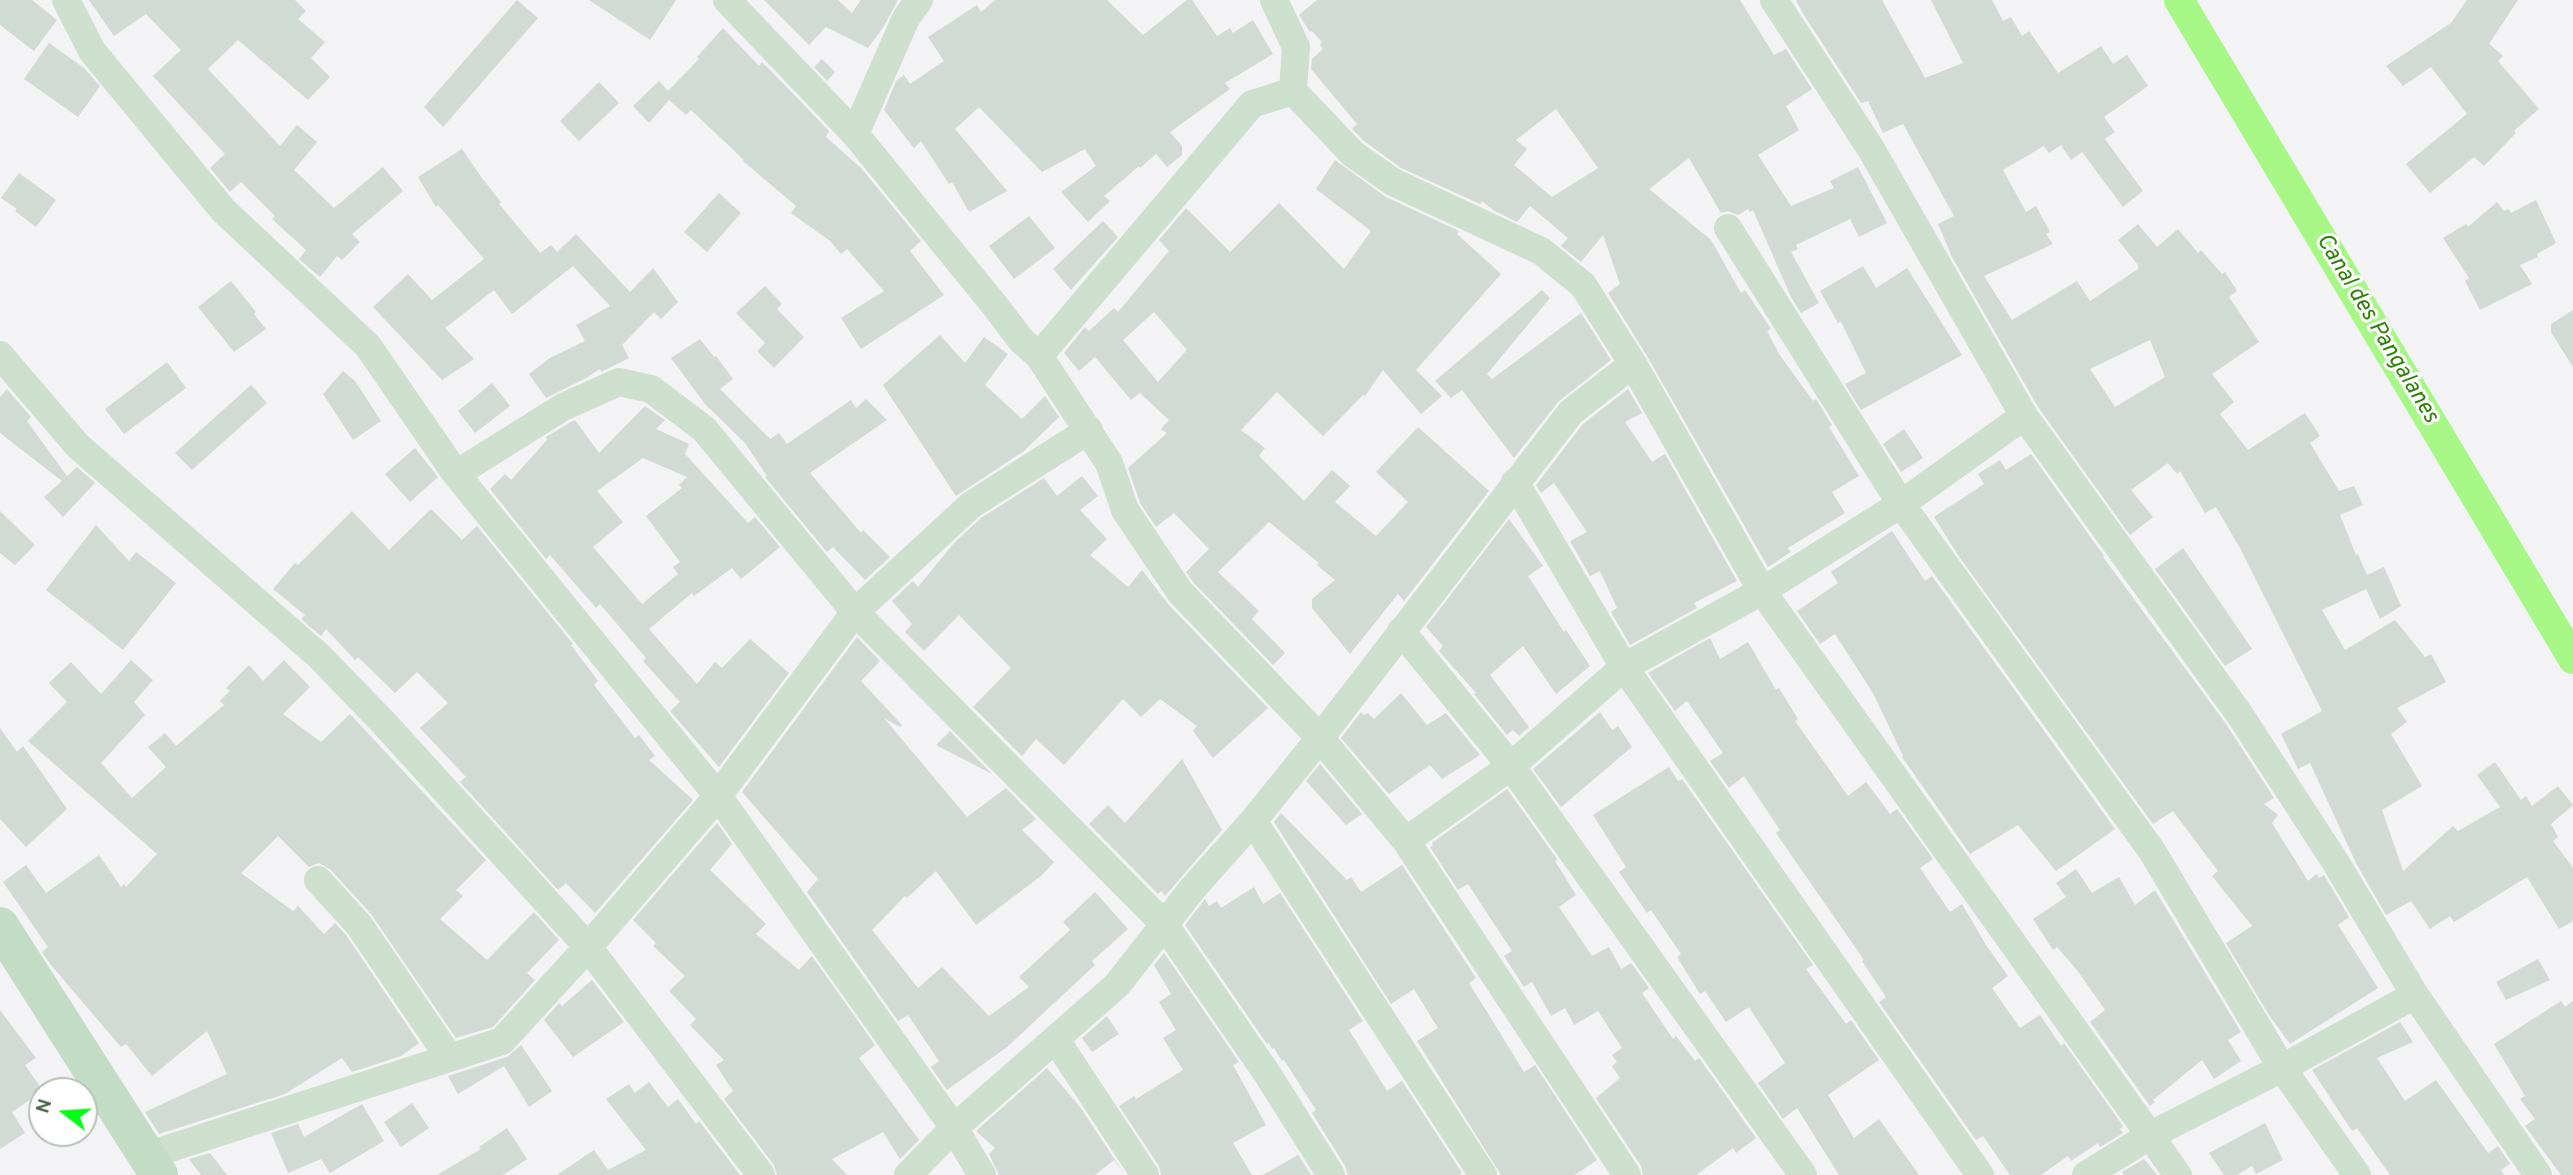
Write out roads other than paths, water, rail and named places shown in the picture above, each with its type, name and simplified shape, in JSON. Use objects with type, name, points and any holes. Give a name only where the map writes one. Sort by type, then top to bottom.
[{"type":"main road","points":[[0,926],[152,1166]]},
{"type":"street","points":[[66,0],[93,51],[223,210],[368,346],[456,474],[718,796],[954,1128],[982,1175]]},
{"type":"street","points":[[727,0],[855,134],[1021,340],[1039,356],[1109,463],[1125,510],[1180,592],[1320,738],[1406,841],[1627,1175]]},
{"type":"street","points":[[855,134],[906,18],[919,0]]},
{"type":"street","points":[[1274,0],[1296,47],[1293,91],[1353,154],[1393,182],[1541,251],[1583,285],[1633,364],[1762,592],[2178,1175]]},
{"type":"street","points":[[1774,0],[1871,149],[2024,416],[2240,715],[2336,863],[2415,995],[2538,1175]]},
{"type":"street","points":[[1039,356],[1252,104],[1293,91]]},
{"type":"street","points":[[1728,228],[1901,504],[2152,851],[2282,1068],[2357,1175]]},
{"type":"street","points":[[0,355],[78,446],[319,656],[588,947],[761,1175]]},
{"type":"street","points":[[908,1175],[954,1128],[1117,985],[1164,924],[1320,738],[1515,482],[1572,412],[1633,364]]},
{"type":"street","points":[[456,474],[563,407],[619,382],[651,389],[704,429],[856,612],[1164,924],[1268,1075],[1331,1175]]},
{"type":"street","points":[[1406,841],[1511,766],[1624,667],[1762,592],[1901,504],[2024,416]]},
{"type":"street","points":[[152,1166],[449,1057],[502,1041],[588,947],[718,796],[856,612],[971,505],[1089,430]]},
{"type":"street","points":[[1515,482],[1624,667],[1980,1175]]},
{"type":"street","points":[[1401,631],[1511,766],[1803,1175]]},
{"type":"street","points":[[1253,821],[1483,1175]]},
{"type":"street","points":[[318,880],[359,925],[449,1057]]},
{"type":"street","points":[[2086,1175],[2151,1135],[2282,1068],[2415,995]]},
{"type":"street","points":[[1056,1040],[1145,1175]]},
{"type":"waterway","name":"Canal des Pangalanes","points":[[2179,0],[2573,659]]}]
